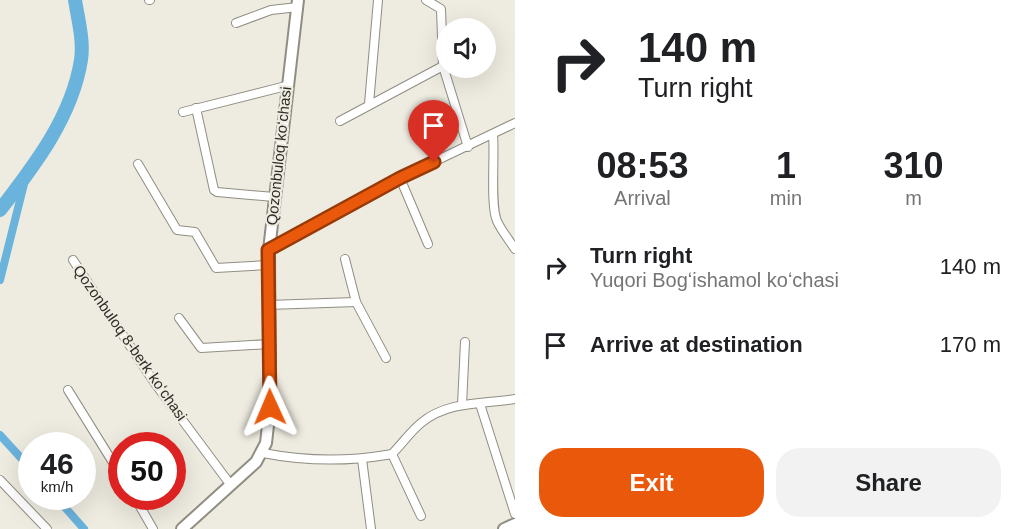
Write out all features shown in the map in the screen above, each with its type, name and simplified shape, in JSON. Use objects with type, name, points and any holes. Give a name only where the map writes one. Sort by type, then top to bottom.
[{"type":"main road","name":"Qozonbuloq koʻchasi","points":[[262,453],[270,407],[268,250],[286,86],[298,3]]},
{"type":"main road","points":[[182,529],[256,462],[262,453]]},
{"type":"main road","points":[[504,529],[515,524]]},
{"type":"street","points":[[369,104],[378,0]]},
{"type":"street","points":[[426,0],[441,9],[441,18]]},
{"type":"street","points":[[236,23],[298,3]]},
{"type":"street","points":[[340,121],[436,69]]},
{"type":"street","points":[[446,78],[468,147]]},
{"type":"street","points":[[183,112],[286,86]]},
{"type":"street","points":[[196,108],[214,190],[274,197]]},
{"type":"street","points":[[268,250],[400,178],[515,123]]},
{"type":"street","points":[[493,135],[495,210],[497,220],[515,249]]},
{"type":"street","points":[[138,164],[177,230],[195,232],[216,268],[268,265]]},
{"type":"street","points":[[400,178],[428,244]]},
{"type":"street","points":[[345,259],[356,302],[386,358]]},
{"type":"street","name":"Qozonbuloq 8-berk koʻchasi","points":[[73,260],[154,382],[230,484]]},
{"type":"street","points":[[268,305],[356,302]]},
{"type":"street","points":[[178,318],[201,348],[269,344]]},
{"type":"street","points":[[462,405],[465,342]]},
{"type":"street","points":[[68,390],[108,454]]},
{"type":"street","points":[[262,453],[291,459],[340,461],[392,454],[423,421],[441,410],[462,405],[515,399]]},
{"type":"street","points":[[480,404],[515,514]]},
{"type":"street","points":[[392,454],[421,516]]},
{"type":"street","points":[[362,459],[371,529]]},
{"type":"street","points":[[0,480],[47,529]]},
{"type":"street","points":[[142,510],[153,529]]},
{"type":"waterway","points":[[0,210],[50,140],[69,101],[82,53],[75,0]]},
{"type":"waterway","points":[[0,280],[26,176]]},
{"type":"waterway","points":[[0,435],[18,455]]},
{"type":"waterway","points":[[67,510],[84,529]]},
{"type":"route","points":[[270,407],[268,250],[434,162]]}]
